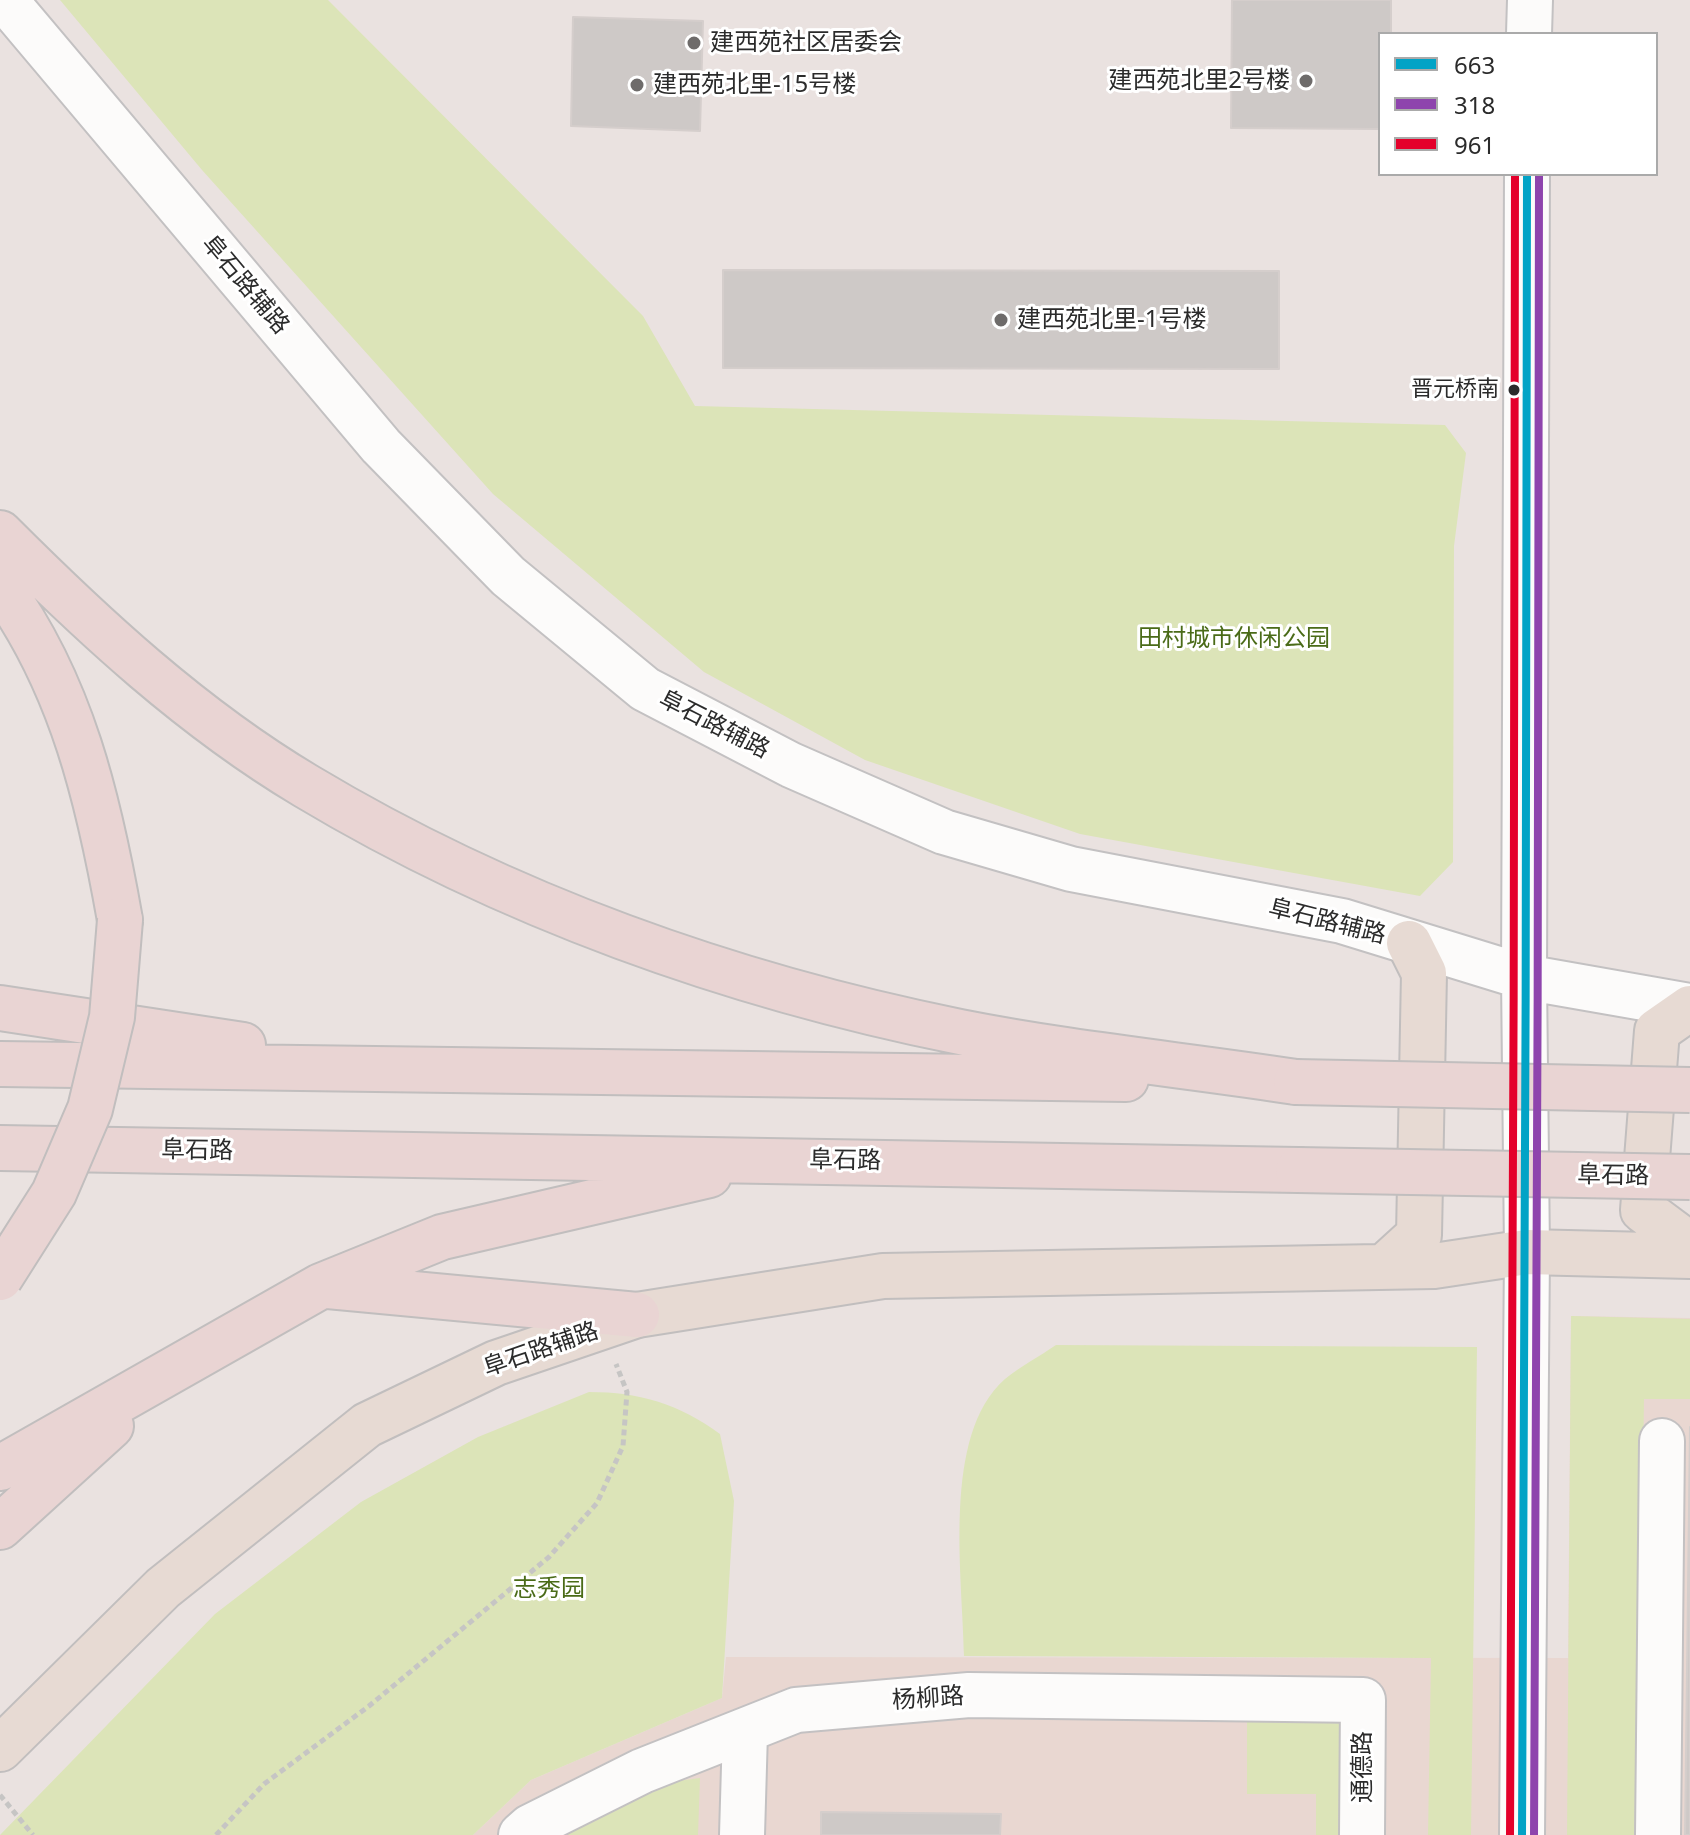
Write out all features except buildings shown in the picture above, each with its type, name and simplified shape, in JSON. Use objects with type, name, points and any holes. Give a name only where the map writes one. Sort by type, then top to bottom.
[{"type":"highway","points":[[0,533],[175,695],[305,786],[457,865],[619,937],[789,991],[961,1032],[1296,1082]]},
{"type":"highway","points":[[0,586],[17,610],[70,713],[103,822],[120,920],[112,1017],[90,1109],[54,1193],[0,1278]]},
{"type":"highway","points":[[0,1008],[399,1070]]},
{"type":"highway","points":[[0,1064],[1690,1090]]},
{"type":"highway","name":"阜石路","points":[[0,1148],[1690,1177]]},
{"type":"highway","points":[[0,1468],[321,1286],[442,1237],[774,1160]]},
{"type":"highway","points":[[321,1286],[620,1322]]},
{"type":"highway","points":[[0,1527],[184,1362]]},
{"type":"main road","points":[[1385,1266],[1419,1235],[1424,973],[1409,943]]},
{"type":"main road","points":[[1690,1007],[1657,1031],[1643,1210],[1690,1245]]},
{"type":"main road","name":"阜石路辅路","points":[[0,1749],[163,1588],[367,1425],[496,1363],[620,1322],[883,1276],[1434,1266],[1527,1252],[1690,1256]]},
{"type":"street","name":"阜石路辅路","points":[[5,0],[381,446],[508,576],[645,689],[791,765],[944,832],[1071,869],[1342,921],[1524,977],[1690,1007]]},
{"type":"street","points":[[1529,32],[1530,0]]},
{"type":"street","points":[[1522,1835],[1527,1252],[1524,977],[1527,176]]},
{"type":"street","points":[[1658,1835],[1662,1441]]},
{"type":"street","name":"杨柳路","points":[[521,1835],[530,1827],[642,1771],[796,1710],[969,1695],[1363,1700]]},
{"type":"street","name":"通德路","points":[[1362,1835],[1363,1700]]},
{"type":"street","points":[[742,1835],[745,1732]]},
{"type":"path","points":[[216,1835],[264,1784],[369,1706],[549,1557],[597,1503],[623,1446],[627,1392],[620,1322]]},
{"type":"path","points":[[0,1795],[33,1835]]},
{"type":"shaded area","points":[[1571,1316],[1690,1318],[1690,1835],[473,1835],[531,1780],[722,1698],[726,1657],[1568,1658]]},
{"type":"green space","name":"田村城市休闲公园","points":[[60,0],[328,0],[643,316],[695,406],[1445,425],[1466,453],[1454,546],[1453,862],[1420,896],[1080,834],[865,760],[704,672],[493,494],[202,170]]},
{"type":"green space","points":[[1571,1316],[1690,1319],[1690,1399],[1644,1399],[1638,1835],[1567,1835]]},
{"type":"green space","points":[[1056,1345],[1477,1347],[1471,1835],[1428,1835],[1431,1658],[964,1656],[960,1509],[971,1435],[985,1404],[1005,1379]]},
{"type":"green space","name":"志秀园","points":[[589,1392],[625,1394],[658,1402],[689,1415],[720,1434],[734,1501],[722,1698],[531,1780],[473,1835],[0,1835],[215,1614],[361,1502],[478,1437]]},
{"type":"green space","points":[[1247,1714],[1349,1715],[1349,1835],[1316,1835],[1316,1794],[1247,1794]]},
{"type":"green space","points":[[700,1778],[698,1835],[566,1835],[662,1783]]},
{"type":"transit line","name":"961","points":[[1510,1835],[1515,176]]},
{"type":"transit line","name":"663","points":[[1522,1835],[1527,176]]},
{"type":"transit line","name":"318","points":[[1534,1835],[1539,176]]},
{"type":"place","name":"建西苑社区居委会","points":[[694,43]]},
{"type":"place","name":"建西苑北里2号楼","points":[[1306,81]]},
{"type":"place","name":"建西苑北里-15号楼","points":[[637,85]]},
{"type":"place","name":"建西苑北里-1号楼","points":[[1001,320]]},
{"type":"place","name":"晋元桥南","points":[[1514,390]]}]
